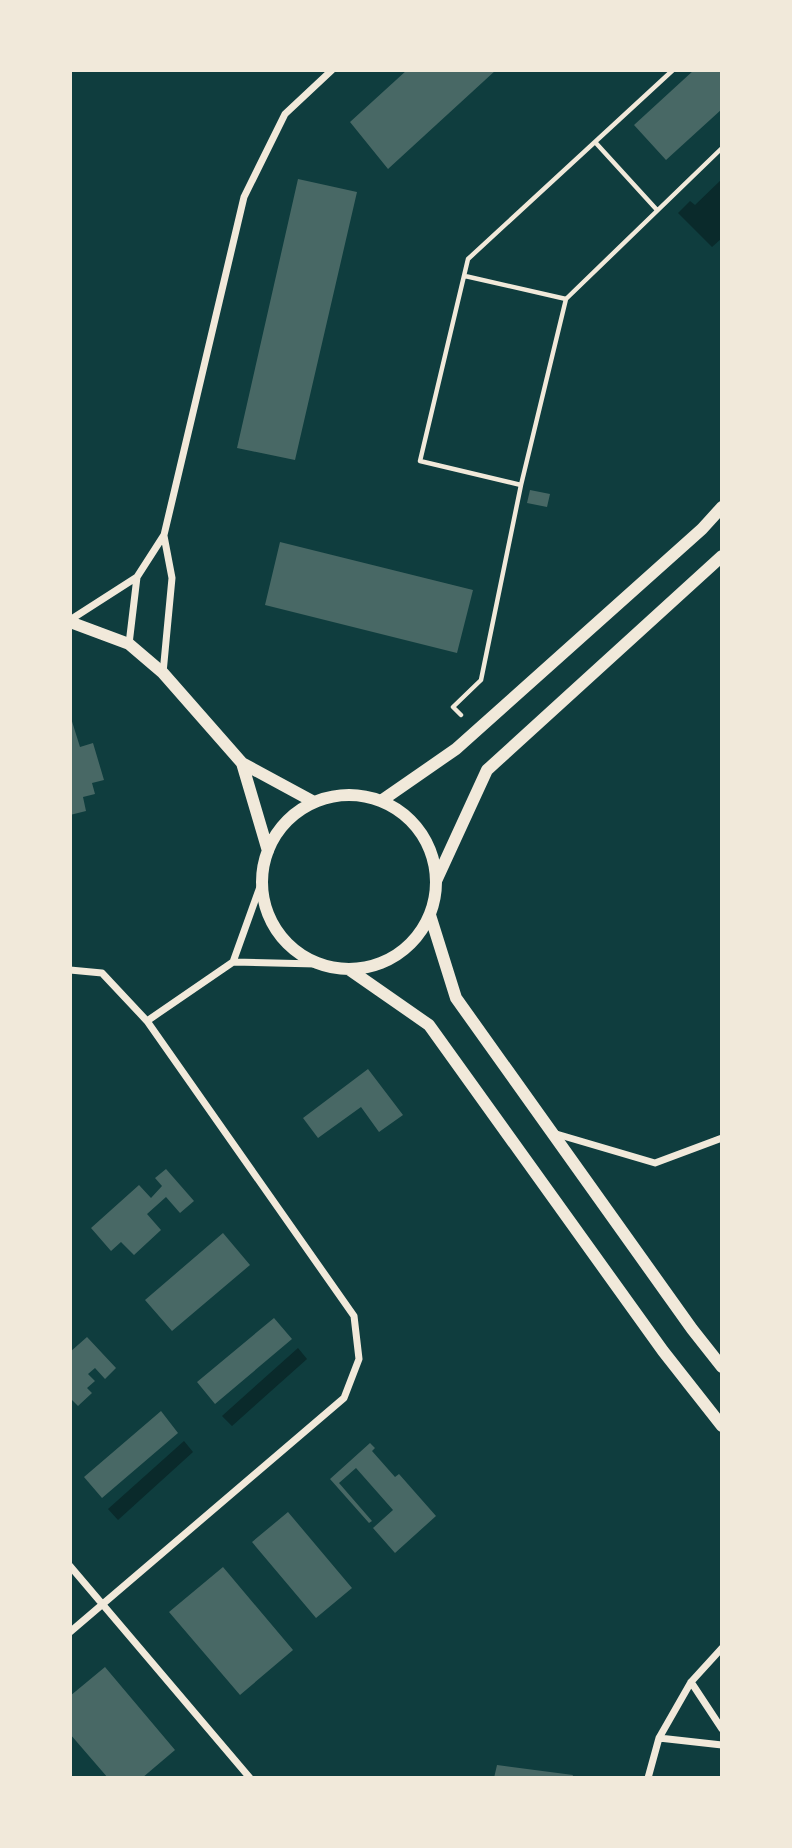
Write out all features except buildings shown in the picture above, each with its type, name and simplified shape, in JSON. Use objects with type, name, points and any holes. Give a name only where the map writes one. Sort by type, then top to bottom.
[{"type":"street","points":[[70,621],[137,577],[164,535],[244,197],[285,114],[332,70]]},
{"type":"street","points":[[381,801],[456,749],[477,731],[702,529],[722,507]]},
{"type":"street","points":[[163,673],[172,578],[164,535]]},
{"type":"street","points":[[233,962],[316,964],[350,970],[375,966],[398,954],[417,936],[430,915],[436,881],[487,770],[719,562]]},
{"type":"street","points":[[129,644],[137,577]]},
{"type":"street","points":[[70,621],[129,644],[163,673],[242,763],[314,802]]},
{"type":"street","points":[[242,763],[268,850]]},
{"type":"street","points":[[147,1021],[233,962],[261,884],[268,850],[279,830],[295,814],[314,802],[337,796],[359,796],[381,801],[403,814],[421,833],[432,856],[436,881]]},
{"type":"street","points":[[261,884],[266,909],[277,932],[294,951],[316,964]]},
{"type":"street","points":[[430,915],[456,998],[692,1329],[722,1367]]},
{"type":"street","points":[[70,970],[102,973],[147,1021],[354,1316],[359,1359],[344,1398],[70,1632]]},
{"type":"street","points":[[350,970],[429,1025],[663,1351],[722,1426]]},
{"type":"street","points":[[552,1133],[655,1163],[722,1138]]},
{"type":"street","points":[[70,1566],[250,1778]]},
{"type":"street","points":[[648,1778],[659,1738],[691,1682],[722,1648]]},
{"type":"street","points":[[691,1682],[722,1729]]},
{"type":"street","points":[[659,1738],[722,1745]]},
{"type":"path","points":[[521,485],[420,461],[468,259],[673,70]]},
{"type":"path","points":[[595,142],[657,210]]},
{"type":"path","points":[[477,731],[453,707],[481,680],[521,485],[566,299],[722,148]]},
{"type":"path","points":[[465,276],[566,299]]},
{"type":"water","points":[[722,179],[722,238],[712,247],[678,213],[690,201],[695,205]]},
{"type":"water","points":[[298,1348],[307,1359],[232,1426],[222,1416]]},
{"type":"water","points":[[184,1441],[193,1452],[118,1520],[108,1509]]}]
